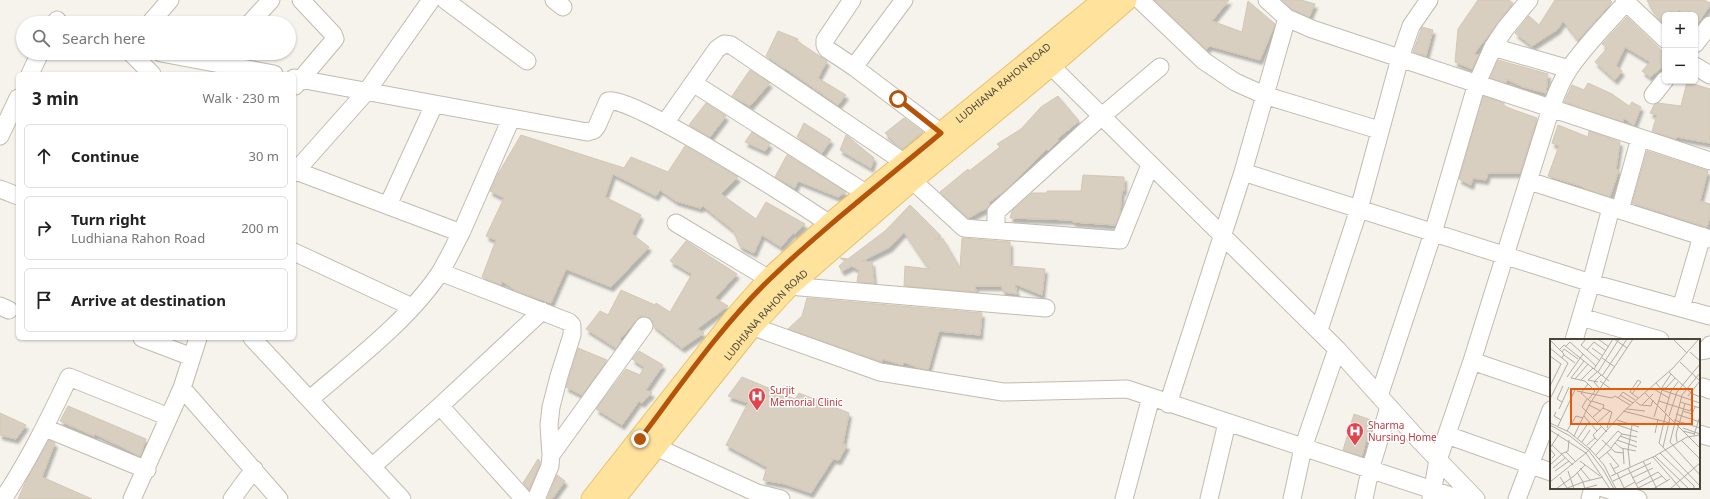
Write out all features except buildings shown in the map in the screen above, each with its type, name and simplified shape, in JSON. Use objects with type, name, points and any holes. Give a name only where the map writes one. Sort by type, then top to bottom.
[{"type":"main road","name":"LUDHIANA RAHON ROAD","points":[[743,323],[789,286],[909,171],[1044,60],[1104,0]]},
{"type":"main road","name":"LUDHIANA RAHON ROAD","points":[[592,499],[648,443],[743,323],[769,280],[830,224],[866,194],[909,171],[941,133],[1126,0]]},
{"type":"main road","name":"LUDHIANA RAHON ROAD","points":[[614,499],[648,443]]},
{"type":"street","points":[[156,16],[170,0]]},
{"type":"street","points":[[256,16],[271,0]]},
{"type":"street","points":[[296,81],[335,39],[333,34],[301,0]]},
{"type":"street","points":[[296,171],[367,92],[431,0]]},
{"type":"street","points":[[445,0],[527,61]]},
{"type":"street","points":[[852,0],[825,40],[827,49],[854,67],[941,133]]},
{"type":"street","points":[[854,67],[904,0]]},
{"type":"street","points":[[1140,0],[1204,61],[1235,82],[1264,95],[1379,130]]},
{"type":"street","points":[[1319,330],[1359,209],[1379,130],[1400,58],[1411,26],[1429,0]]},
{"type":"street","points":[[1364,499],[1384,402],[1477,84],[1494,47],[1505,29],[1530,0]]},
{"type":"street","points":[[1431,495],[1438,460],[1472,361],[1551,108],[1559,88],[1569,69],[1626,1],[1662,36]]},
{"type":"street","points":[[1271,2],[1287,18],[1312,29],[1710,162]]},
{"type":"street","points":[[1168,404],[1243,172],[1287,18]]},
{"type":"street","points":[[1698,40],[1710,25]]},
{"type":"street","points":[[665,123],[717,49],[724,44],[731,45],[909,171],[964,228],[1120,240],[1150,164]]},
{"type":"street","points":[[1494,47],[1569,69]]},
{"type":"street","points":[[31,72],[37,60]]},
{"type":"street","points":[[138,60],[150,72]]},
{"type":"street","points":[[226,60],[267,72]]},
{"type":"street","points":[[1044,60],[1223,234],[1319,330],[1384,402],[1476,499]]},
{"type":"street","points":[[996,230],[996,212],[1102,116],[1160,67]]},
{"type":"street","points":[[1698,68],[1710,75]]},
{"type":"street","points":[[296,81],[367,92],[587,132],[594,130],[608,101],[618,101],[665,123],[738,166],[830,224]]},
{"type":"street","points":[[693,83],[866,194]]},
{"type":"street","points":[[1653,95],[1662,84]]},
{"type":"street","points":[[0,136],[16,102]]},
{"type":"street","points":[[388,205],[434,105]]},
{"type":"street","points":[[310,399],[385,334],[412,307],[440,272],[461,233],[511,119]]},
{"type":"street","points":[[1574,339],[1615,209],[1640,138]]},
{"type":"street","points":[[296,172],[461,233]]},
{"type":"street","points":[[1243,172],[1591,283],[1710,316]]},
{"type":"street","points":[[1529,181],[1706,238],[1682,308]]},
{"type":"street","points":[[0,189],[16,195]]},
{"type":"street","points":[[676,223],[769,280]]},
{"type":"street","points":[[296,253],[412,307]]},
{"type":"street","points":[[440,272],[542,311],[572,325],[573,330],[551,407],[550,466],[536,499]]},
{"type":"street","points":[[789,286],[1046,308]]},
{"type":"street","points":[[373,466],[542,311]]},
{"type":"street","points":[[1581,317],[1657,339]]},
{"type":"street","points":[[743,323],[880,372],[1003,392],[1127,389],[1168,404],[1370,470],[1431,495],[1460,499]]},
{"type":"street","points":[[551,455],[644,326]]},
{"type":"street","points":[[147,340],[192,357]]},
{"type":"street","points":[[132,499],[147,470],[182,388],[197,340]]},
{"type":"street","points":[[254,340],[373,466],[402,499]]},
{"type":"street","points":[[1700,351],[1706,350],[1710,345]]},
{"type":"street","points":[[1292,499],[1303,448],[1337,349]]},
{"type":"street","points":[[1472,361],[1550,388]]},
{"type":"street","points":[[4,499],[21,473],[69,378],[169,417]]},
{"type":"street","points":[[182,388],[279,499]]},
{"type":"street","points":[[1124,499],[1151,397]]},
{"type":"street","points":[[440,406],[524,499]]},
{"type":"street","points":[[1517,499],[1531,466],[1550,413]]},
{"type":"street","points":[[1210,499],[1227,423]]},
{"type":"street","points":[[45,428],[147,470]]},
{"type":"street","points":[[1700,434],[1710,438]]},
{"type":"street","points":[[1447,435],[1550,472]]},
{"type":"street","points":[[648,443],[757,493],[781,499]]},
{"type":"street","points":[[232,499],[254,469]]},
{"type":"street","points":[[1590,499],[1601,489]]},
{"type":"street","points":[[1605,489],[1638,499]]},
{"type":"place","name":"Surjit Memorial Clinic","points":[[757,411]]},
{"type":"place","name":"Sharma Nursing Home","points":[[1355,446]]},
{"type":"route","points":[[640,439],[733,320],[769,280],[830,224],[941,133],[898,99]]}]
